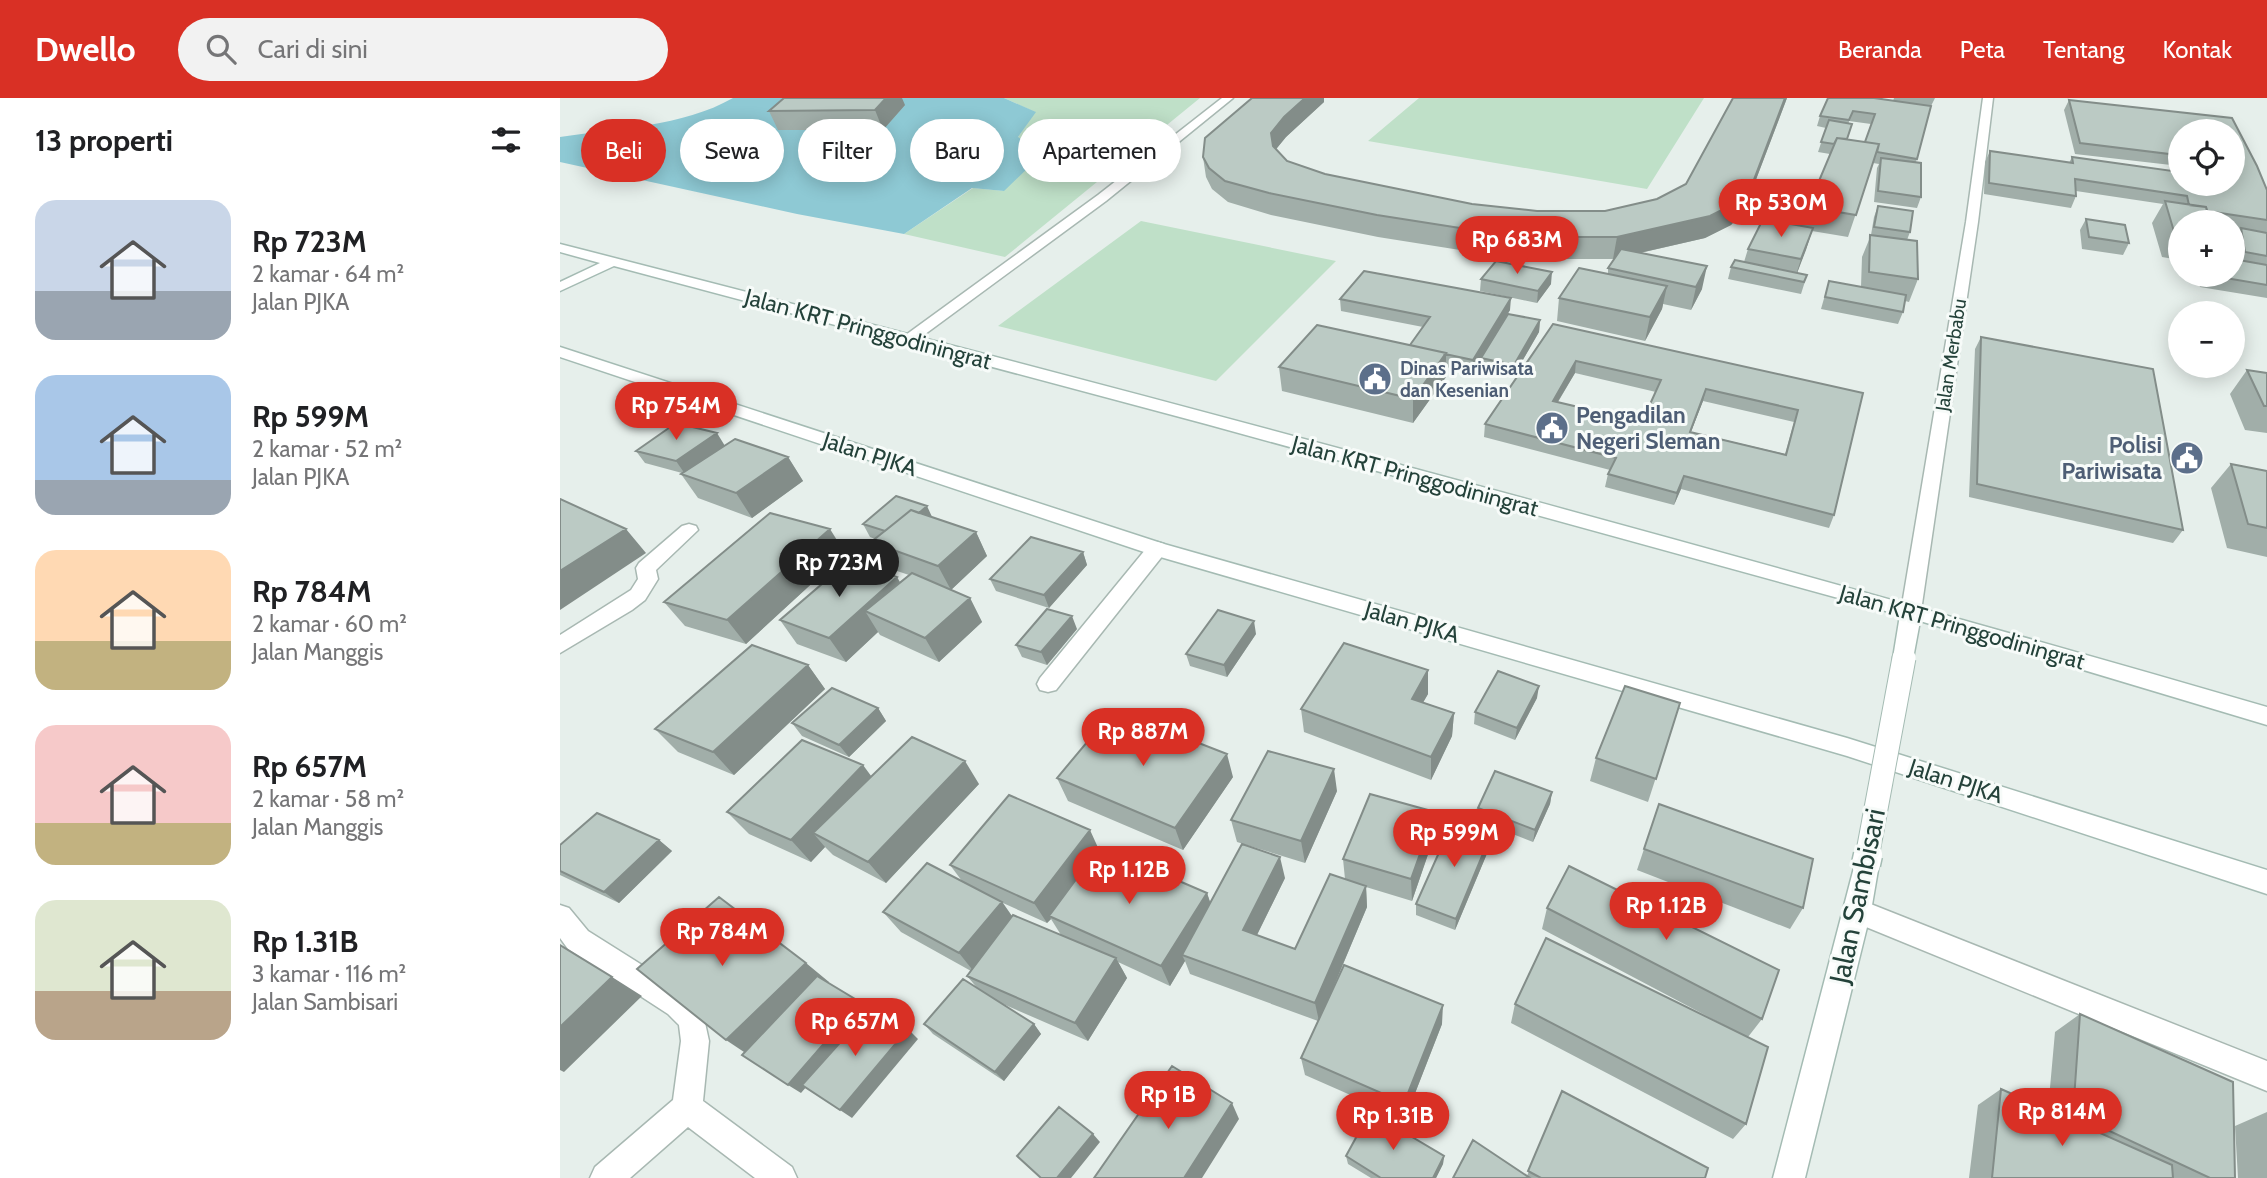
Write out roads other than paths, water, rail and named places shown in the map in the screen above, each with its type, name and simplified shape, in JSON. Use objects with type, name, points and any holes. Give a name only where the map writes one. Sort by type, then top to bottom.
[{"type":"main road","points":[[908,340],[1102,198],[1228,98]]},
{"type":"main road","name":"Jalan Merbabu","points":[[1911,611],[1972,222],[1988,98]]},
{"type":"main road","name":"Jalan KRT Pringgodiningrat","points":[[560,248],[1911,611],[2267,716]]},
{"type":"main road","points":[[560,286],[612,262]]},
{"type":"main road","name":"Jalan PJKA","points":[[560,352],[1157,549],[1860,751],[2267,881]]},
{"type":"main road","points":[[560,645],[638,596],[648,579],[646,568],[689,530]]},
{"type":"main road","points":[[1048,684],[1157,549]]},
{"type":"main road","name":"Jalan Sambisari","points":[[1789,1178],[1858,911],[1911,611]]},
{"type":"main road","points":[[1858,911],[2267,1076]]},
{"type":"main road","points":[[560,917],[579,940],[678,1004],[692,1019],[695,1041],[687,1108],[606,1178]]},
{"type":"main road","points":[[687,1108],[781,1178]]},
{"type":"water","points":[[733,98],[1004,98],[1036,112],[1031,119],[1018,119],[1018,178],[1004,191],[972,188],[904,234],[651,182],[666,182],[666,122],[713,108]]},
{"type":"water","points":[[581,134],[581,167],[560,162],[560,137]]},
{"type":"place","name":"Dinas Pariwisata dan Kesenian","points":[[1375,379]]},
{"type":"place","name":"Pengadilan Negeri Sleman","points":[[1552,428]]},
{"type":"place","name":"Polisi Pariwisata","points":[[2187,458]]}]
